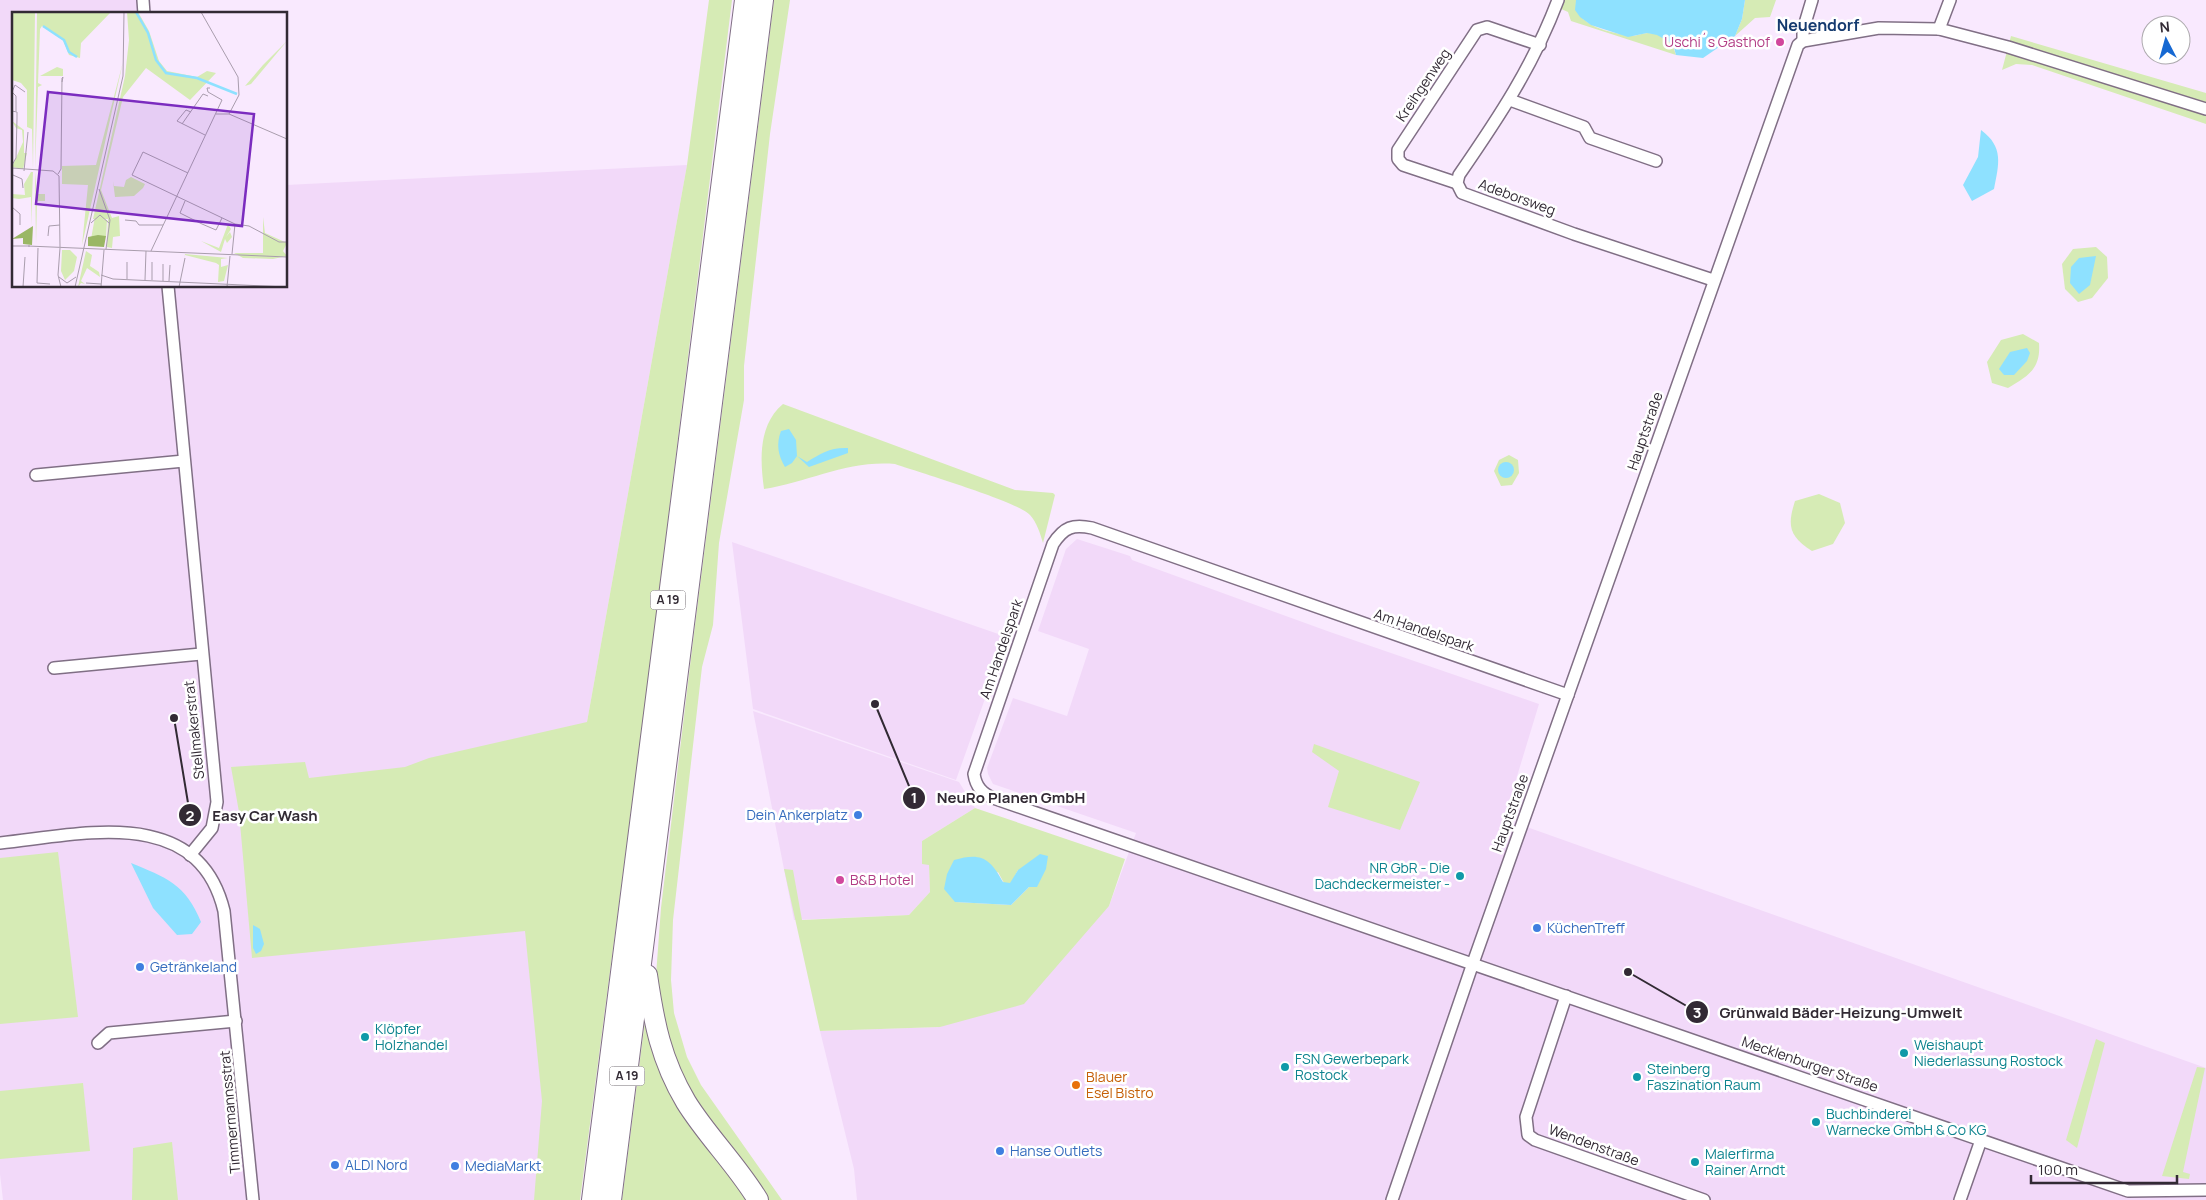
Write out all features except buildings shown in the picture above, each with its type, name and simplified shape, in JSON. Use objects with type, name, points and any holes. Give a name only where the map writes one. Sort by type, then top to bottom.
[{"type":"highway","name":"A 19","points":[[592,1200],[745,0]]},
{"type":"highway","name":"A 19","points":[[611,1200],[763,0]]},
{"type":"highway","points":[[643,952],[657,1039],[672,1077],[696,1116],[758,1200]]},
{"type":"street","name":"Adeborsweg","points":[[1558,0],[1540,45],[1510,100],[1459,175],[1457,183],[1462,193],[1574,234],[1714,280]]},
{"type":"street","name":"Hauptstraße","points":[[1392,1200],[1473,963],[1794,53],[1803,40],[1803,30],[1812,0]]},
{"type":"street","points":[[1939,29],[1950,0]]},
{"type":"street","name":"Kreihgenweg","points":[[1457,183],[1404,165],[1398,159],[1398,150],[1477,30],[1487,27],[1540,45]]},
{"type":"street","points":[[1803,40],[1879,28],[1939,29],[2018,50],[2206,109]]},
{"type":"street","points":[[1510,100],[1584,127],[1590,138],[1656,162]]},
{"type":"street","name":"Stellmakerstrat","points":[[168,288],[201,654],[217,802],[212,828],[190,855]]},
{"type":"street","points":[[36,475],[184,461]]},
{"type":"street","name":"Am Handelspark","points":[[1473,963],[993,798],[981,791],[974,774],[1053,544],[1064,530],[1071,526],[1092,528],[1568,696]]},
{"type":"street","points":[[54,668],[201,654]]},
{"type":"street","name":"Timmermannsstrat","points":[[0,843],[134,832],[160,837],[190,855],[211,878],[221,899],[236,1021],[253,1200]]},
{"type":"street","name":"Mecklenburger Straße","points":[[1473,963],[1981,1140],[2128,1195],[2206,1190]]},
{"type":"street","name":"Wendenstraße","points":[[1566,996],[1526,1117],[1528,1135],[1535,1140],[1704,1200]]},
{"type":"street","points":[[98,1043],[109,1033],[236,1021]]},
{"type":"street","points":[[1960,1200],[1981,1140]]},
{"type":"shaded area","points":[[0,0],[137,0],[138,12],[12,12],[12,288],[288,288],[288,185],[687,165],[587,722],[604,775],[556,1200],[3,1200],[0,1174]]},
{"type":"shaded area","points":[[1077,539],[1130,556],[1132,560],[1330,632],[1539,704],[1504,819],[2206,1068],[2206,1200],[857,1200],[854,1169],[820,1031],[940,1027],[1109,906],[1136,833],[993,784],[988,774],[987,768],[1013,698],[1067,716],[1089,649],[1038,631],[1066,549]]},
{"type":"shaded area","points":[[732,542],[1007,637],[956,780],[753,709]]},
{"type":"shaded area","points":[[753,711],[959,782],[975,808],[922,841],[922,864],[929,864],[930,892],[909,915],[794,920]]},
{"type":"green space","points":[[709,0],[732,0],[647,690],[580,1200],[534,1200],[542,1101],[525,931],[252,958],[239,812],[231,767],[305,762],[309,778],[405,767],[429,758],[587,722],[687,165]]},
{"type":"green space","points":[[774,0],[790,0],[770,134],[744,366],[744,400],[719,543],[713,625],[702,667],[673,920],[671,980],[674,1013],[687,1057],[701,1085],[782,1200],[763,1200],[671,1066],[655,989],[661,908],[693,641]]},
{"type":"green space","points":[[1563,0],[1576,0],[1577,9],[1581,16],[1595,27],[1632,36],[1648,33],[1663,36],[1670,42],[1676,55],[1571,21],[1568,12],[1559,8]]},
{"type":"green space","points":[[1745,0],[1776,0],[1770,17],[1755,18],[1735,36],[1742,19]]},
{"type":"green space","points":[[2011,36],[2206,93],[2206,124],[2032,65],[2016,64],[2002,70]]},
{"type":"green space","points":[[2096,247],[2107,257],[2108,278],[2092,298],[2078,302],[2065,289],[2062,264],[2073,249]]},
{"type":"green space","points":[[2023,334],[2039,343],[2038,359],[2032,371],[2022,380],[2008,388],[1992,383],[1987,362],[2001,340]]},
{"type":"green space","points":[[783,404],[1015,490],[1053,493],[1055,495],[1043,543],[1035,521],[1022,509],[989,495],[895,464],[861,465],[845,468],[764,489],[762,455],[765,432],[775,412]]},
{"type":"green space","points":[[1509,455],[1518,460],[1519,473],[1512,485],[1501,486],[1494,471],[1499,460]]},
{"type":"green space","points":[[1819,494],[1840,503],[1845,523],[1833,544],[1812,551],[1804,546],[1794,535],[1791,517],[1795,501]]},
{"type":"green space","points":[[1314,744],[1420,782],[1400,830],[1328,807],[1339,771],[1312,752]]},
{"type":"green space","points":[[975,808],[1125,859],[1109,906],[1024,1004],[940,1027],[820,1031],[784,869],[793,870],[802,920],[909,915],[930,892],[929,865],[922,864],[922,841]],"holes":[[[1018,870],[1037,887],[1029,887],[1011,905],[955,902],[998,872],[1004,883],[1011,883]]]},
{"type":"green space","points":[[58,852],[78,1017],[0,1024],[0,858]]},
{"type":"green space","points":[[647,1005],[649,1020],[752,1200],[622,1200]]},
{"type":"green space","points":[[2096,1039],[2105,1043],[2077,1148],[2066,1140]]},
{"type":"green space","points":[[2197,1067],[2205,1068],[2183,1172],[2190,1174],[2189,1179],[2162,1176]]},
{"type":"green space","points":[[83,1083],[90,1151],[0,1159],[0,1091]]},
{"type":"green space","points":[[172,1142],[178,1200],[132,1200],[133,1148]]},
{"type":"water","points":[[1576,0],[1745,0],[1742,19],[1735,36],[1703,58],[1676,55],[1673,44],[1657,35],[1647,33],[1628,37],[1591,25],[1580,17],[1575,10]]},
{"type":"water","points":[[1981,130],[1988,136],[1997,150],[1997,172],[1994,189],[1972,201],[1963,185],[1978,157]]},
{"type":"water","points":[[2096,256],[2090,285],[2079,294],[2070,283],[2071,267],[2079,258]]},
{"type":"water","points":[[2027,348],[2030,353],[2027,361],[2014,375],[2004,375],[1999,369],[2010,352]]},
{"type":"water","points":[[789,429],[796,440],[797,456],[792,463],[785,467],[779,454],[778,445],[781,431]]},
{"type":"water","points":[[836,448],[848,448],[848,453],[809,467],[797,456],[807,462],[826,451]]},
{"type":"water","points":[[1506,462],[1514,470],[1506,478],[1498,470]]},
{"type":"water","points":[[1040,854],[1048,856],[1046,869],[1037,887],[1029,887],[1011,905],[955,902],[944,889],[947,874],[954,860],[971,857],[984,859],[994,867],[1003,882],[1010,883],[1018,870]]},
{"type":"water","points":[[131,863],[164,878],[181,890],[189,899],[201,922],[192,934],[177,935],[153,908]]},
{"type":"water","points":[[253,925],[260,929],[264,944],[261,951],[256,954],[253,948]]},
{"type":"place","name":"Uschi´s Gasthof","points":[[1780,42]]},
{"type":"place","name":"NeuRo Planen GmbH","points":[[875,704]]},
{"type":"place","name":"Easy Car Wash","points":[[174,718]]},
{"type":"place","name":"Dein Ankerplatz","points":[[858,815]]},
{"type":"place","name":"NR GbR - Die Dachdeckermeister -","points":[[1460,876]]},
{"type":"place","name":"B&B Hotel","points":[[840,880]]},
{"type":"place","name":"KüchenTreff","points":[[1537,928]]},
{"type":"place","name":"Getränkeland","points":[[140,967]]},
{"type":"place","name":"Grünwald Bäder-Heizung-Umwelt","points":[[1628,972]]},
{"type":"place","name":"Klöpfer Holzhandel","points":[[365,1037]]},
{"type":"place","name":"Weishaupt Niederlassung Rostock","points":[[1904,1053]]},
{"type":"place","name":"FSN Gewerbepark Rostock","points":[[1285,1067]]},
{"type":"place","name":"Steinberg Faszination Raum","points":[[1637,1077]]},
{"type":"place","name":"Blauer Esel Bistro","points":[[1076,1085]]},
{"type":"place","name":"Buchbinderei Warnecke GmbH & Co KG","points":[[1816,1122]]},
{"type":"place","name":"Hanse Outlets","points":[[1000,1151]]},
{"type":"place","name":"Malerfirma Rainer Arndt","points":[[1695,1162]]},
{"type":"place","name":"ALDI Nord","points":[[335,1165]]},
{"type":"place","name":"MediaMarkt","points":[[455,1166]]},
{"type":"district","name":"Neuendorf","points":[[1818,25]]}]
